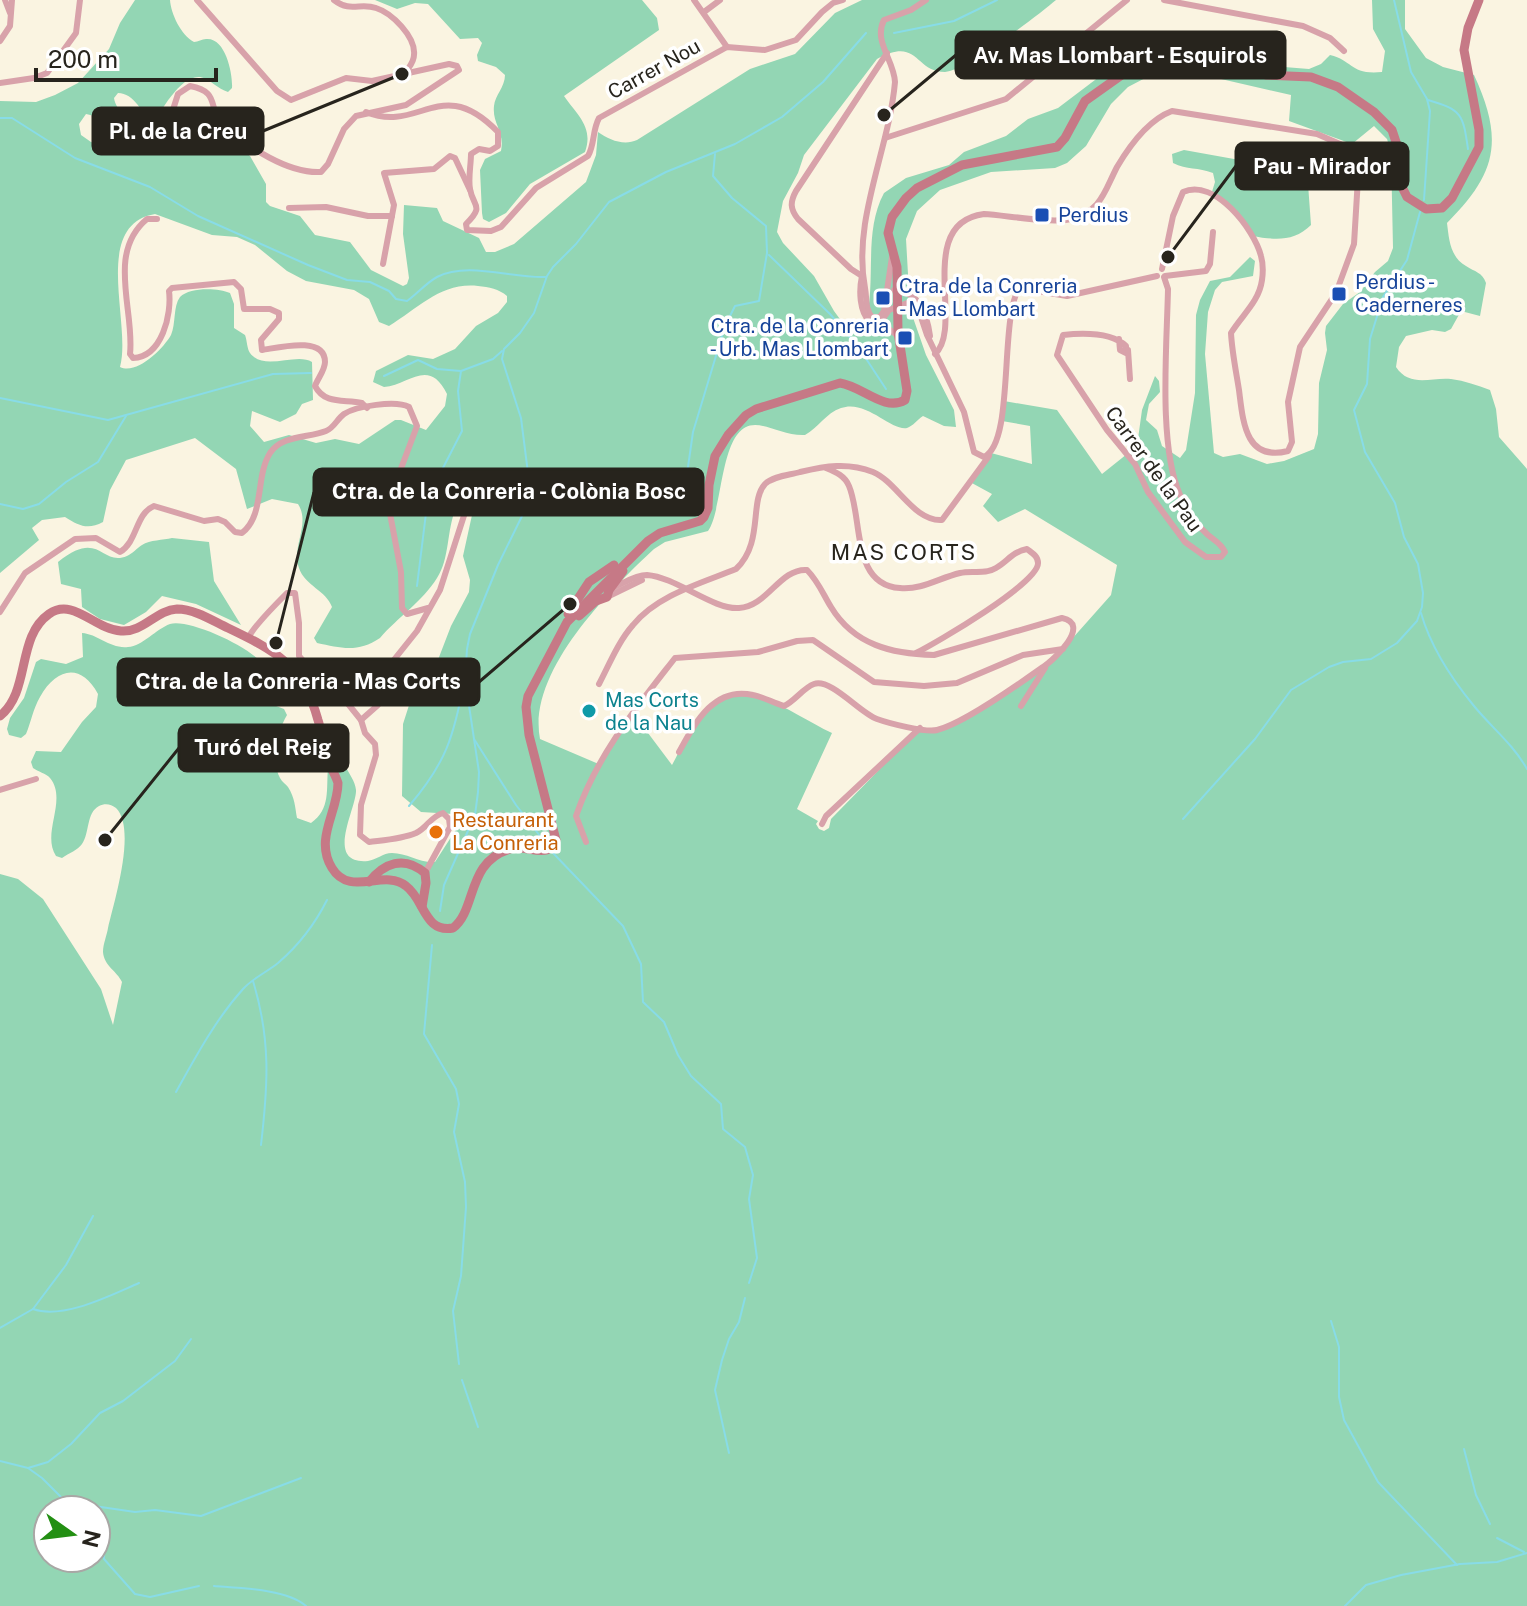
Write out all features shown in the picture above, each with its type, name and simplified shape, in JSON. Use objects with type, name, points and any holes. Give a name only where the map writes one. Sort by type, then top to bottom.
[{"type":"street","points":[[5,0],[11,17]]},
{"type":"street","points":[[0,41],[7,33],[12,0]]},
{"type":"street","points":[[0,83],[47,73],[76,33],[80,0]]},
{"type":"street","points":[[96,140],[135,152],[170,119],[178,94],[190,86],[203,88],[213,97],[221,123],[251,145],[287,166],[310,173],[321,172],[344,129],[356,116],[406,105],[459,70],[457,66],[449,64],[372,81],[346,78],[298,100],[288,99],[197,0]]},
{"type":"street","points":[[334,0],[353,8],[377,8],[391,15],[415,51],[413,62],[406,72]]},
{"type":"street","points":[[694,0],[727,47]]},
{"type":"street","points":[[704,12],[720,0]]},
{"type":"street","name":"Carrer Nou","points":[[470,190],[477,208],[466,224],[467,230],[491,231],[501,227],[536,188],[588,156],[593,149],[594,128],[599,118],[727,47],[765,50],[796,40],[833,3],[843,0]]},
{"type":"street","points":[[899,335],[870,322],[863,312],[862,276],[871,195],[895,82],[880,35],[884,20],[911,10],[926,0]]},
{"type":"street","points":[[885,138],[1006,99],[1127,0]]},
{"type":"street","points":[[1164,0],[1303,26],[1330,38],[1344,51]]},
{"type":"street","points":[[887,53],[791,202],[792,211],[798,219],[862,276],[870,316],[876,318],[882,316],[894,294],[897,272],[889,224],[898,208],[917,188],[974,161],[1057,147],[1085,101],[1115,78],[1145,63],[1203,57],[1266,75],[1311,77],[1338,87],[1374,112],[1392,130],[1402,187],[1407,197],[1426,209],[1442,208],[1452,198],[1479,147],[1479,130],[1464,50],[1468,28],[1479,0]]},
{"type":"street","points":[[366,112],[392,117],[444,104],[459,105],[487,120],[498,132],[498,146],[490,151],[479,149],[471,154],[470,190]]},
{"type":"street","points":[[935,354],[941,348],[944,331],[944,276],[949,242],[956,231],[973,216],[984,214],[1068,220],[1090,211],[1105,197],[1116,170],[1151,121],[1172,111],[1317,134],[1340,144],[1348,154],[1358,178],[1354,244],[1336,293],[1300,347],[1288,402],[1292,442],[1288,451],[1273,455],[1260,449],[1245,431],[1231,333],[1258,296],[1262,281],[1262,257],[1252,236],[1230,205],[1204,192],[1190,189],[1183,192],[1173,216],[1162,274]]},
{"type":"street","points":[[383,264],[394,205],[384,173],[434,169],[450,156],[455,158],[470,190]]},
{"type":"street","points":[[289,208],[326,207],[368,216],[392,216]]},
{"type":"street","points":[[157,219],[147,219],[133,235],[124,265],[130,354],[133,358],[146,354],[160,338],[169,317],[169,291],[172,288],[234,282],[241,289],[244,309],[270,309],[279,313],[279,319],[261,340],[262,350],[300,344],[312,346],[323,355],[325,363],[315,386],[319,393],[326,399],[362,403],[367,408]]},
{"type":"street","points":[[599,684],[633,624],[648,610],[736,569],[745,561],[751,549],[764,485],[770,481],[823,466],[855,466],[875,473],[928,519],[942,520],[996,442],[1004,401],[1010,312],[1019,288],[1067,296],[1162,274],[1206,271],[1210,264],[1213,232]]},
{"type":"street","points":[[593,599],[605,586],[609,570],[627,552],[660,533],[696,523],[704,517],[715,456],[728,435],[751,411],[840,383],[887,403],[902,402],[907,386],[899,335],[899,306],[894,294],[893,251]]},
{"type":"street","name":"Carrer de la Pau","points":[[1130,379],[1128,350],[1119,339],[1079,333],[1063,335],[1057,355],[1062,366],[1135,464],[1148,492],[1185,542],[1206,557],[1221,557],[1225,552],[1222,545],[1207,534],[1188,512],[1173,472],[1167,442],[1168,289],[1162,274]]},
{"type":"street","points":[[894,294],[916,299],[923,308],[931,344]]},
{"type":"street","points":[[870,322],[882,320],[899,306],[910,302],[917,305],[935,354],[956,392],[974,452],[984,457],[991,453]]},
{"type":"street","points":[[0,612],[25,573],[75,539],[96,538],[120,552],[126,548],[143,515],[154,506],[204,521],[218,519],[235,532],[242,533],[253,522],[261,478],[273,450],[285,441],[330,430],[345,413],[389,403],[409,407],[416,419],[417,433],[390,496],[388,510],[401,572],[402,608],[407,614],[414,614],[428,608]]},
{"type":"street","points":[[823,466],[839,473],[849,485],[866,565],[876,580],[888,586],[917,587],[960,573],[986,572],[997,568],[1016,551],[1027,549],[1035,555],[1038,563],[1036,572],[1018,587],[975,619],[913,655]]},
{"type":"street","points":[[361,720],[378,705],[385,671],[417,631],[440,590],[469,500]]},
{"type":"street","points":[[547,660],[558,649],[576,619],[605,586],[642,552],[647,542]]},
{"type":"street","points":[[586,586],[634,583],[653,577],[718,603],[742,609],[756,602],[795,571],[807,570],[855,635],[891,652],[913,655],[934,655],[1062,618],[1072,624],[1073,630],[1063,649],[1047,664],[967,716],[935,731],[876,719],[830,687],[813,684],[784,706],[750,694],[714,701],[697,718],[679,752]]},
{"type":"street","points":[[586,586],[593,599]]},
{"type":"street","points":[[0,716],[13,703],[34,631],[46,616],[59,610],[72,609],[97,625],[122,631],[136,630],[168,611],[187,610],[248,638],[279,655],[308,692],[318,719],[324,754],[338,783],[325,835],[332,869],[343,879],[356,883],[399,881],[412,891],[428,920],[437,928],[453,928],[462,918],[472,886],[493,858],[510,849],[542,851],[554,844],[556,834],[529,735],[526,713],[528,696],[547,660],[553,637],[586,586]]},
{"type":"street","points":[[248,638],[253,628],[269,615],[287,593],[295,593],[299,656],[306,664],[324,674],[361,720],[365,733],[375,744],[376,755],[361,805],[360,835],[369,842],[390,841],[418,832],[433,816],[443,813],[449,819],[450,827],[425,873],[422,907]]},
{"type":"street","points":[[586,842],[576,816],[596,769],[626,720],[675,658],[758,652],[797,641],[813,640],[874,682],[924,686],[957,683],[1023,655],[1063,649]]},
{"type":"street","points":[[1021,706],[1047,664]]},
{"type":"street","points":[[822,824],[826,816],[920,728]]},
{"type":"street","points":[[0,790],[36,779]]},
{"type":"street","points":[[369,882],[379,869],[398,862],[417,866],[425,873]]},
{"type":"green space","points":[[135,0],[170,0],[178,24],[189,39],[194,42],[213,40],[219,44],[229,66],[232,88],[228,92],[204,78],[193,78],[179,88],[151,125],[129,96],[118,93],[115,103],[133,125],[135,129],[132,133],[86,114],[79,124],[81,135],[91,142],[139,155],[149,148],[160,150],[172,145],[182,116],[186,110],[191,112],[212,136],[235,145],[250,156],[266,184],[266,202],[270,206],[300,216],[315,235],[350,242],[371,270],[403,286],[409,278],[403,234],[404,205],[437,208],[443,221],[479,238],[486,252],[495,252],[514,244],[586,182],[596,155],[598,132],[617,141],[637,140],[750,69],[795,54],[835,13],[862,0],[1056,0],[1001,42],[955,69],[945,72],[935,70],[901,51],[877,59],[804,155],[783,201],[777,232],[783,243],[814,276],[845,326],[864,328],[870,295],[874,225],[884,193],[906,178],[949,165],[964,152],[1006,136],[1028,119],[1058,108],[1153,36],[1284,67],[1309,69],[1321,64],[1330,55],[1358,70],[1382,72],[1385,51],[1373,29],[1372,0],[1405,0],[1405,29],[1426,58],[1443,67],[1474,75],[1489,119],[1492,137],[1490,155],[1477,188],[1447,223],[1451,247],[1457,258],[1480,274],[1486,283],[1480,316],[1461,311],[1451,329],[1445,332],[1432,330],[1406,336],[1399,347],[1396,367],[1414,379],[1451,379],[1490,390],[1499,437],[1527,469],[1527,1606],[0,1606],[0,874],[18,879],[43,899],[101,989],[113,1025],[122,982],[103,952],[122,866],[122,818],[116,808],[106,804],[99,806],[92,813],[80,846],[62,858],[56,856],[51,837],[56,806],[55,787],[48,776],[33,768],[31,762],[36,751],[61,752],[96,707],[98,694],[84,677],[76,673],[61,675],[46,687],[40,697],[26,734],[21,738],[9,735],[10,718],[24,698],[36,662],[41,659],[66,664],[83,657],[82,633],[115,646],[128,647],[139,644],[170,624],[180,623],[208,631],[252,654],[267,670],[263,694],[271,704],[284,709],[287,715],[278,737],[276,763],[280,778],[292,795],[297,818],[311,823],[322,811],[328,768],[334,762],[346,767],[356,790],[345,845],[347,854],[355,860],[368,861],[392,853],[435,862],[457,828],[453,814],[421,812],[402,796],[403,724],[417,688],[431,678],[451,626],[469,592],[470,580],[463,556],[474,506],[470,494],[465,494],[454,513],[445,558],[437,578],[380,638],[364,646],[342,648],[317,643],[314,638],[332,607],[299,568],[297,552],[303,519],[298,504],[272,499],[247,509],[236,469],[195,438],[126,460],[110,490],[103,522],[88,526],[65,517],[42,520],[32,528],[39,540],[0,573],[0,101],[36,102],[55,95],[78,83],[109,49],[120,23]],"holes":[[[1182,70],[1291,95],[1289,121],[1352,144],[1374,126],[1387,139],[1391,152],[1393,248],[1388,261],[1360,292],[1343,304],[1326,326],[1327,350],[1319,383],[1318,434],[1314,449],[1267,464],[1240,454],[1223,457],[1214,453],[1205,354],[1208,312],[1215,290],[1222,282],[1253,276],[1255,261],[1250,257],[1230,277],[1210,281],[1200,300],[1196,315],[1195,393],[1186,450],[1180,458],[1162,446],[1157,430],[1146,420],[1149,404],[1160,392],[1155,376],[1142,410],[1137,446],[1102,474],[1057,410],[1004,401],[1002,421],[1030,426],[1032,464],[991,453],[970,482],[992,494],[983,506],[998,522],[1025,509],[1117,565],[1111,595],[1063,649],[1016,686],[935,731],[920,728],[831,819],[829,828],[824,831],[819,829],[818,821],[797,809],[832,733],[765,699],[748,695],[715,702],[696,721],[672,765],[633,713],[601,765],[540,739],[539,713],[546,687],[575,635],[615,587],[654,549],[665,542],[708,531],[729,453],[743,429],[760,425],[805,435],[836,410],[850,406],[869,411],[901,428],[909,427],[923,416],[944,426],[956,427],[954,410],[926,355],[910,309],[906,239],[917,211],[940,190],[991,172],[1055,168],[1067,163],[1086,146],[1111,104],[1128,87],[1151,75]],[[155,214],[212,235],[237,237],[255,245],[287,271],[306,281],[354,290],[369,299],[379,322],[389,326],[441,292],[453,288],[490,288],[507,296],[507,302],[498,313],[476,326],[455,349],[433,359],[408,355],[376,371],[373,382],[384,387],[426,375],[440,383],[447,394],[445,406],[426,430],[395,420],[359,444],[335,439],[316,443],[289,435],[264,442],[250,426],[252,411],[280,422],[296,414],[302,404],[313,400],[312,362],[298,359],[272,362],[256,358],[249,351],[245,335],[234,328],[234,304],[230,293],[204,289],[190,291],[180,297],[171,335],[162,347],[141,364],[120,367],[122,349],[118,278],[124,236],[136,222]]]},
{"type":"green space","points":[[375,0],[642,0],[657,18],[659,30],[564,96],[586,128],[585,152],[530,184],[506,213],[489,222],[483,219],[480,170],[485,159],[501,151],[494,106],[505,75],[496,67],[478,61],[482,43],[478,38],[460,39],[428,4],[415,3],[397,9]]},
{"type":"green space","points":[[1184,150],[1262,161],[1308,184],[1311,225],[1291,237],[1252,236],[1229,204],[1211,195],[1215,182],[1213,173],[1173,163],[1172,154]]},
{"type":"green space","points":[[172,538],[209,542],[214,581],[241,625],[196,604],[162,596],[146,612],[124,625],[100,619],[82,607],[81,589],[61,584],[58,562],[72,552],[91,548],[118,558],[129,555],[145,543]]},
{"type":"waterway","points":[[894,33],[954,21],[997,0]]},
{"type":"waterway","points":[[1394,0],[1411,72],[1427,99],[1430,111],[1424,200]]},
{"type":"waterway","points":[[440,911],[444,885],[475,815],[478,792],[479,772],[465,679],[470,634],[524,512],[529,481],[521,418],[502,359],[504,349],[534,313],[553,267],[576,244],[609,202],[666,172],[735,144],[782,117],[823,82],[866,33]]},
{"type":"waterway","points":[[1428,100],[1448,107],[1459,115],[1468,149]]},
{"type":"waterway","points":[[0,118],[12,118],[75,158],[150,187],[198,216],[347,280],[370,282],[389,291],[396,299],[407,301],[429,282],[449,272],[476,270],[546,277]]},
{"type":"waterway","points":[[674,493],[688,467],[693,432],[725,326],[735,306],[759,301],[767,253],[766,226],[732,198],[713,176],[715,154]]},
{"type":"waterway","points":[[1183,819],[1255,739],[1291,690],[1329,667],[1371,659],[1397,643],[1417,621],[1423,593],[1418,564],[1404,537],[1395,503],[1365,452],[1354,410],[1367,384],[1370,339],[1383,297],[1407,260],[1420,212]]},
{"type":"waterway","points":[[769,255],[830,314],[859,348],[886,389]]},
{"type":"waterway","points":[[417,586],[428,497],[462,431],[458,391],[461,371],[493,359],[502,351]]},
{"type":"waterway","points":[[384,376],[418,360],[437,369],[461,371]]},
{"type":"waterway","points":[[0,398],[108,420],[273,374],[311,373]]},
{"type":"waterway","points":[[0,504],[23,509],[39,504],[98,462],[126,416]]},
{"type":"waterway","points":[[1421,613],[1430,638],[1450,673],[1527,769]]},
{"type":"waterway","points":[[409,806],[432,776],[447,748],[464,682]]},
{"type":"waterway","points":[[474,739],[516,805],[540,836]]},
{"type":"waterway","points":[[553,853],[623,926],[641,964],[643,1002],[664,1022],[691,1076],[721,1104],[723,1129],[745,1147],[753,1175],[749,1199],[757,1258],[749,1283]]},
{"type":"waterway","points":[[176,1092],[233,1001],[247,985],[293,949],[312,926],[327,900]]},
{"type":"waterway","points":[[432,945],[424,1034],[456,1089],[459,1104],[454,1132],[465,1182],[461,1276],[453,1311],[459,1364]]},
{"type":"waterway","points":[[253,981],[263,1023],[266,1063],[261,1145]]},
{"type":"waterway","points":[[33,1309],[66,1265],[93,1216]]},
{"type":"waterway","points":[[0,1328],[33,1309],[45,1312],[72,1309],[139,1283]]},
{"type":"waterway","points":[[729,1453],[715,1390],[722,1360],[739,1322],[745,1298]]},
{"type":"waterway","points":[[1331,1321],[1339,1347],[1339,1397],[1344,1420],[1378,1482],[1457,1565]]},
{"type":"waterway","points":[[28,1468],[48,1462],[71,1444],[100,1413],[123,1401],[175,1361],[191,1339]]},
{"type":"waterway","points":[[462,1380],[478,1427]]},
{"type":"waterway","points":[[1464,1449],[1476,1495],[1490,1524]]},
{"type":"waterway","points":[[0,1461],[28,1468],[58,1494]]},
{"type":"waterway","points":[[112,1509],[201,1516],[301,1478]]},
{"type":"waterway","points":[[1497,1538],[1524,1552]]},
{"type":"waterway","points":[[1345,1606],[1366,1585],[1401,1575],[1460,1564],[1497,1562],[1527,1553]]},
{"type":"waterway","points":[[112,1568],[135,1594],[150,1597],[199,1586]]},
{"type":"waterway","points":[[214,1586],[275,1593],[298,1600],[306,1606]]},
{"type":"place","name":"Pl. de la Creu","points":[[402,74]]},
{"type":"place","name":"Av. Mas Llombart - Esquirols","points":[[884,115]]},
{"type":"place","name":"Perdius","points":[[1042,215]]},
{"type":"place","name":"Pau - Mirador","points":[[1168,257]]},
{"type":"place","name":"Perdius - Caderneres","points":[[1339,294]]},
{"type":"place","name":"Ctra. de la Conreria - Mas Llombart","points":[[883,298]]},
{"type":"place","name":"Ctra. de la Conreria - Urb. Mas Llombart","points":[[905,338]]},
{"type":"place","name":"Ctra. de la Conreria - Mas Corts","points":[[570,604]]},
{"type":"place","name":"Ctra. de la Conreria - Colònia Bosc","points":[[276,643]]},
{"type":"place","name":"Mas Corts de la Nau","points":[[589,711]]},
{"type":"place","name":"Restaurant La Conreria","points":[[436,832]]},
{"type":"place","name":"Turó del Reig","points":[[105,840]]},
{"type":"district","name":"MAS CORTS","points":[[904,552]]}]
